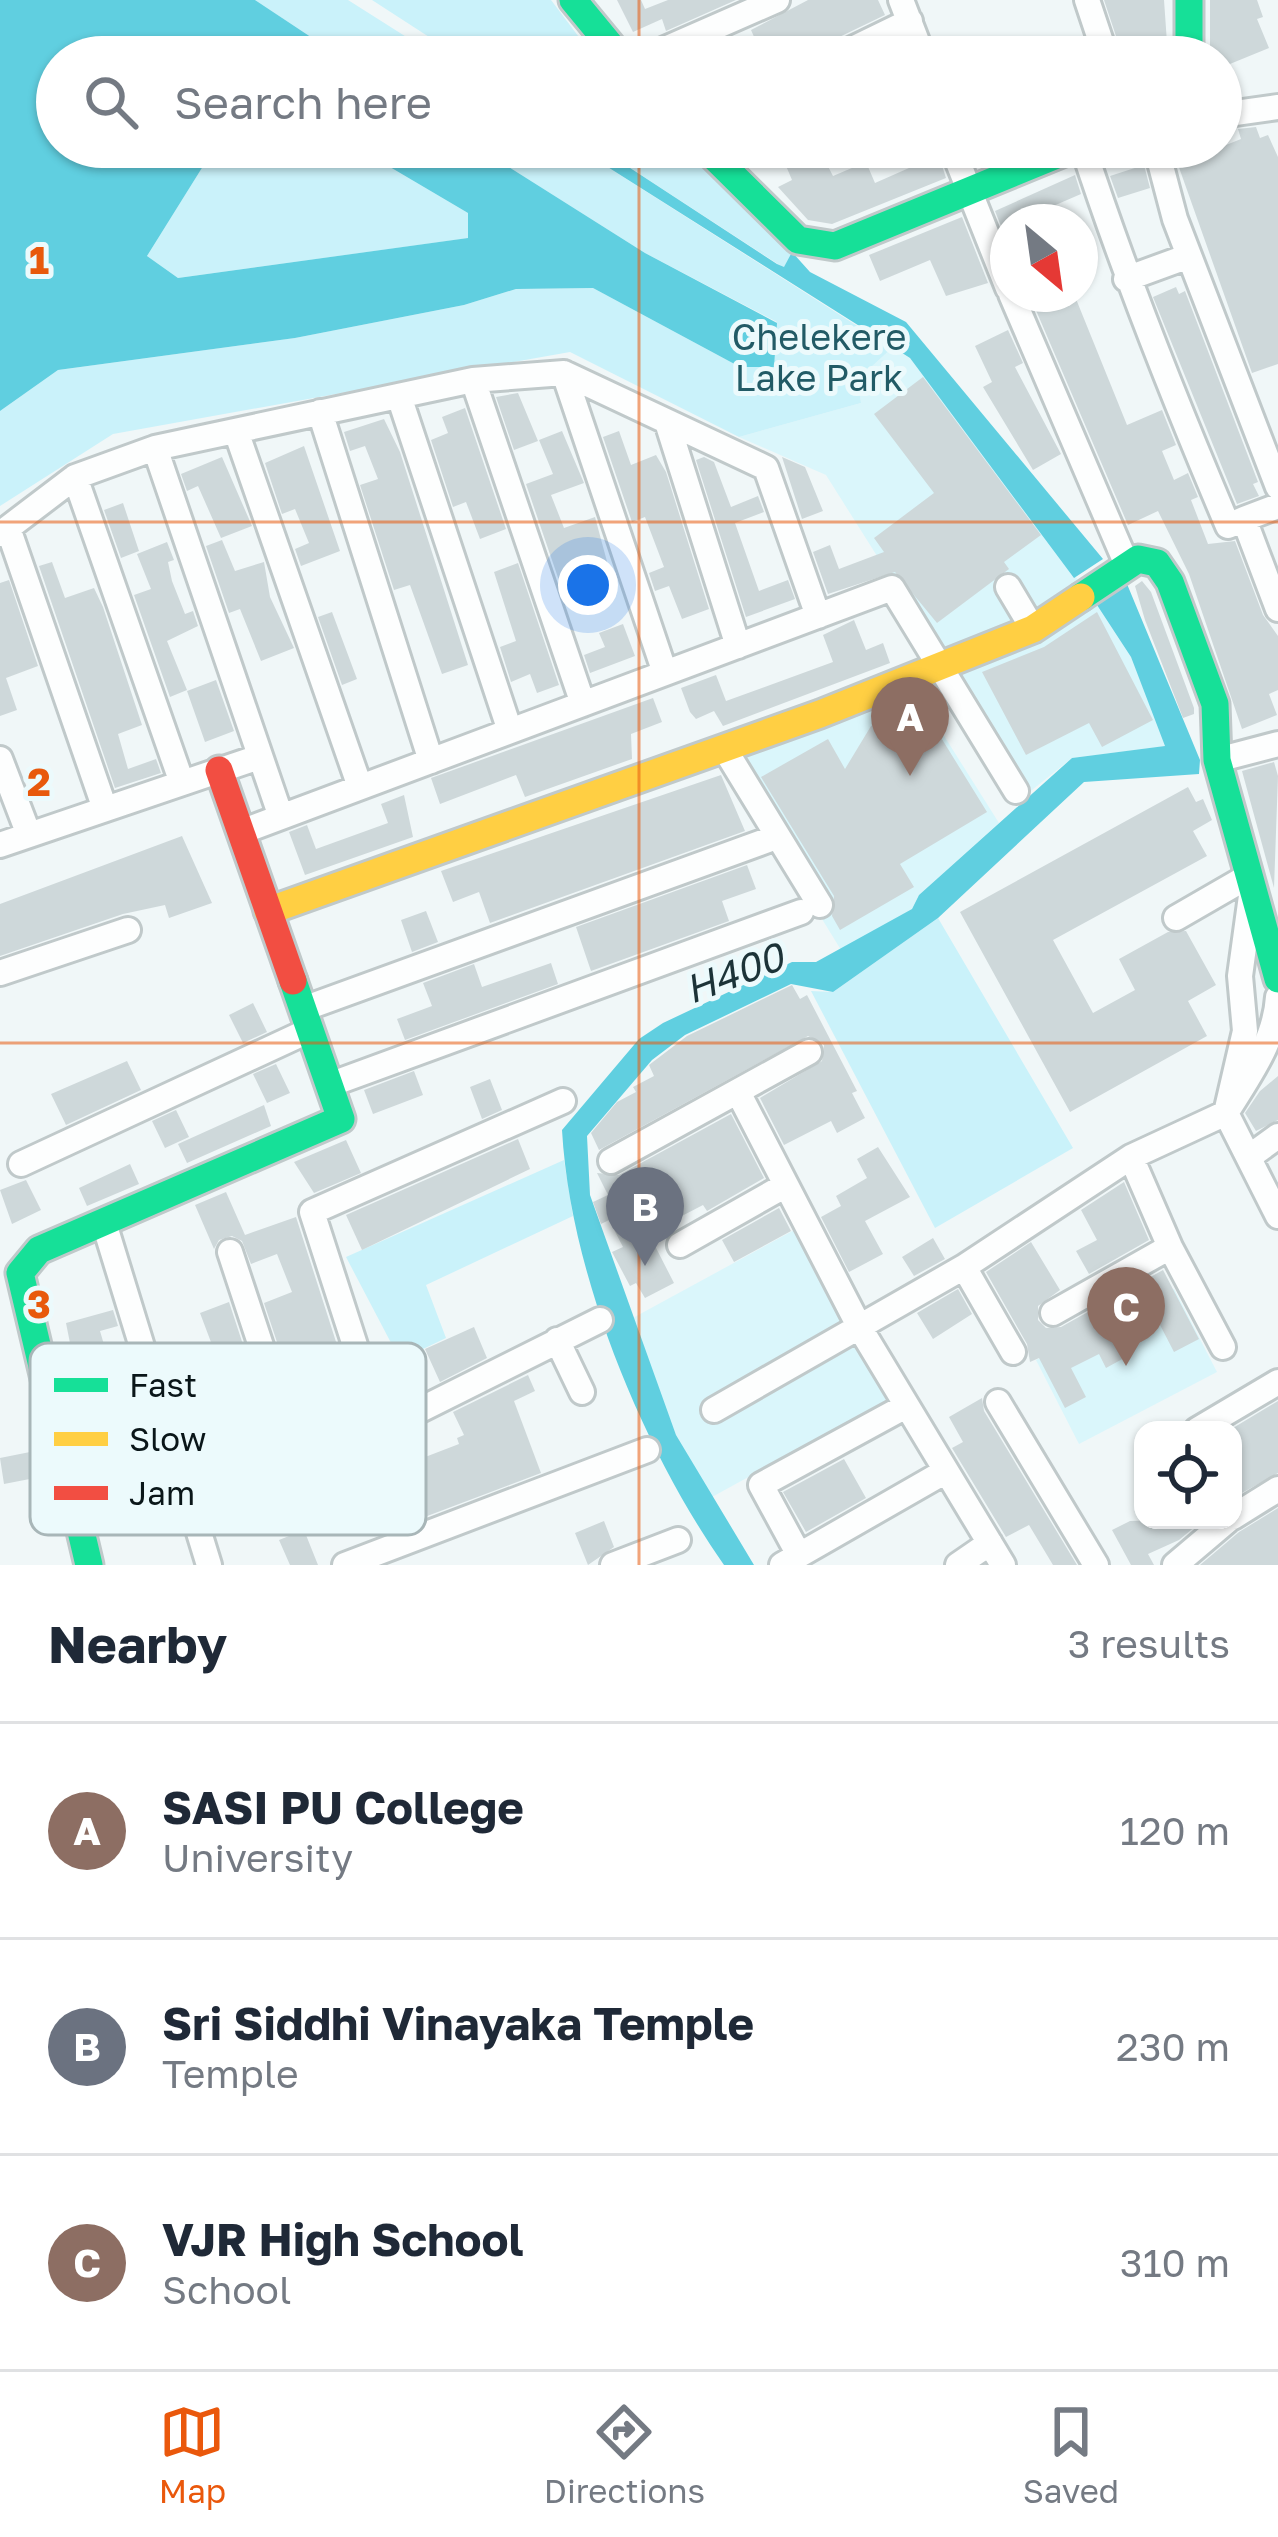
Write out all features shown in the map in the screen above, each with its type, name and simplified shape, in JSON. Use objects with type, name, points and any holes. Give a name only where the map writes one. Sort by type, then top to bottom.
[{"type":"street","points":[[573,0],[603,36]]},
{"type":"street","points":[[695,36],[777,0]]},
{"type":"street","points":[[1087,0],[1099,36]]},
{"type":"street","points":[[1189,36],[1190,0]]},
{"type":"street","points":[[868,36],[905,11]]},
{"type":"street","points":[[1242,112],[1278,107]]},
{"type":"street","points":[[725,168],[798,240],[835,246],[1021,168]]},
{"type":"street","points":[[959,168],[990,247]]},
{"type":"street","points":[[1086,168],[1126,279],[1228,526],[1278,506]]},
{"type":"street","points":[[1162,168],[1189,256],[1278,487]]},
{"type":"street","points":[[1126,279],[1189,256]]},
{"type":"street","points":[[1018,312],[1127,566]]},
{"type":"street","points":[[564,373],[665,673]]},
{"type":"street","points":[[106,809],[4,531],[75,477],[154,448],[237,434],[473,380],[564,373],[766,468],[818,616]]},
{"type":"street","points":[[473,380],[583,704]]},
{"type":"street","points":[[399,396],[510,731]]},
{"type":"street","points":[[320,412],[431,761]]},
{"type":"street","points":[[667,422],[738,646]]},
{"type":"street","points":[[237,434],[360,788]]},
{"type":"street","points":[[154,448],[280,817]]},
{"type":"street","points":[[75,477],[182,783]]},
{"type":"street","points":[[1244,519],[1278,609]]},
{"type":"street","points":[[268,911],[724,748],[1033,629],[1127,566],[1157,562],[1170,582],[1215,704],[1217,760],[1278,979]]},
{"type":"street","points":[[1008,587],[1033,629]]},
{"type":"street","points":[[241,832],[892,588],[1016,791]]},
{"type":"street","points":[[1217,760],[1278,744]]},
{"type":"street","points":[[329,1085],[811,909],[724,748]]},
{"type":"street","points":[[0,845],[259,757]]},
{"type":"street","points":[[0,759],[29,835]]},
{"type":"street","points":[[37,1343],[20,1273],[39,1250],[341,1119],[219,770]]},
{"type":"street","points":[[21,1164],[306,1020],[768,840]]},
{"type":"street","points":[[1177,918],[1249,885]]},
{"type":"street","points":[[1249,885],[1240,976],[1245,1031],[1226,1113],[1278,1216]]},
{"type":"street","points":[[0,973],[128,930]]},
{"type":"street","points":[[714,1410],[964,1267],[1131,1157],[1226,1113],[1259,1059],[1276,1020],[1278,997]]},
{"type":"street","points":[[611,1160],[809,1052]]},
{"type":"street","points":[[738,1092],[860,1328],[996,1554],[958,1565]]},
{"type":"street","points":[[354,1343],[312,1212],[563,1101]]},
{"type":"street","points":[[1249,1157],[1278,1136]]},
{"type":"street","points":[[1131,1157],[1170,1246],[1223,1347]]},
{"type":"street","points":[[680,1246],[787,1185]]},
{"type":"street","points":[[104,1223],[141,1343]]},
{"type":"street","points":[[1053,1313],[1170,1246]]},
{"type":"street","points":[[230,1252],[260,1343]]},
{"type":"street","points":[[964,1267],[1013,1352]]},
{"type":"street","points":[[426,1407],[600,1320]]},
{"type":"street","points":[[557,1340],[582,1392]]},
{"type":"street","points":[[1212,1421],[1278,1382]]},
{"type":"street","points":[[998,1402],[1096,1565]]},
{"type":"street","points":[[906,1406],[760,1485],[791,1560],[946,1472]]},
{"type":"street","points":[[426,1534],[647,1450]]},
{"type":"street","points":[[1242,1511],[1278,1489]]},
{"type":"street","points":[[1183,1562],[1218,1529]]},
{"type":"street","points":[[82,1535],[89,1565]]},
{"type":"street","points":[[201,1535],[209,1565]]},
{"type":"street","points":[[345,1565],[424,1535]]},
{"type":"street","points":[[614,1565],[678,1540]]},
{"type":"shaded area","points":[[892,348],[910,358],[1097,605],[1131,657],[1166,746],[1072,758],[1027,794],[826,475],[739,437],[861,403],[858,379]]},
{"type":"shaded area","points":[[917,693],[999,823],[919,895],[912,909],[841,950],[727,764]]},
{"type":"shaded area","points":[[798,1228],[891,1399],[712,1497],[676,1435],[631,1319]]},
{"type":"shaded area","points":[[1174,1289],[1217,1372],[1079,1444],[1036,1360]]},
{"type":"green space","points":[[255,0],[348,0],[405,36],[309,36]]},
{"type":"green space","points":[[372,0],[551,0],[578,36],[428,36]]},
{"type":"green space","points":[[202,168],[392,168],[468,213],[469,238],[178,278],[147,256]]},
{"type":"green space","name":"Chelekere Lake Park","points":[[510,168],[609,168],[892,348],[858,379],[861,403],[739,437],[570,352],[113,434],[0,506],[0,411],[58,370],[295,338],[464,305],[516,289],[593,288],[740,367],[777,322],[645,253]]},
{"type":"green space","points":[[630,168],[703,168],[792,252],[784,268]]},
{"type":"green space","points":[[938,918],[1073,1148],[935,1228],[811,991],[833,992]]},
{"type":"green space","points":[[564,1160],[573,1216],[426,1285],[446,1338],[426,1348],[426,1343],[391,1343],[346,1257]]},
{"type":"water","points":[[0,0],[255,0],[309,36],[36,36],[36,168],[202,168],[147,256],[178,278],[468,238],[468,213],[392,168],[510,168],[645,253],[777,323],[774,367],[740,367],[593,288],[516,289],[464,305],[295,338],[58,370],[0,411]]},
{"type":"water","points":[[609,168],[630,168],[777,264],[784,267],[792,252],[810,272],[906,322],[1103,559],[1074,578],[910,358]]},
{"type":"water","points":[[1127,584],[1200,760],[1199,774],[1084,782],[938,918],[833,992],[791,984],[685,1035],[652,1060],[587,1136],[590,1195],[676,1435],[754,1565],[724,1565],[665,1468],[615,1357],[579,1242],[562,1130],[639,1039],[792,962],[816,962],[912,909],[919,895],[1072,758],[1165,746],[1131,657],[1097,605]]},
{"type":"building","points":[[617,0],[641,0],[645,9],[668,0],[736,0],[666,31],[662,19],[633,32]]},
{"type":"building","points":[[808,0],[878,0],[885,15],[841,36],[754,36],[751,30]]},
{"type":"building","points":[[1104,0],[1164,0],[1167,36],[1116,36]]},
{"type":"building","points":[[1210,0],[1257,0],[1263,17],[1257,19],[1269,48],[1242,59],[1242,36],[1210,36]]},
{"type":"building","points":[[1256,127],[1260,138],[1268,135],[1278,157],[1278,364],[1252,373],[1179,168],[1242,168],[1242,129]]},
{"type":"building","points":[[787,168],[829,168],[833,176],[852,168],[869,168],[875,183],[909,168],[943,168],[946,178],[832,224],[808,220],[778,187],[792,180]]},
{"type":"building","points":[[1145,168],[1150,188],[1118,198],[1110,176]]},
{"type":"building","points":[[1075,175],[1081,194],[1058,204],[1011,204]]},
{"type":"building","points":[[962,217],[988,283],[946,296],[930,260],[880,281],[869,255]]},
{"type":"building","points":[[1176,287],[1179,294],[1185,291],[1258,482],[1253,484],[1259,496],[1237,504],[1153,297]]},
{"type":"building","points":[[1037,312],[1081,312],[1127,425],[1162,410],[1176,445],[1162,451],[1174,480],[1188,473],[1198,497],[1191,500],[1208,544],[1235,541],[1263,615],[1278,636],[1278,690],[1269,694],[1277,715],[1242,729],[1189,574],[1158,511],[1128,525]]},
{"type":"building","points":[[1008,330],[1023,363],[1015,367],[1061,454],[1033,470],[983,387],[992,382],[975,346]]},
{"type":"building","points":[[923,377],[1041,535],[1004,562],[1009,569],[937,623],[895,572],[828,594],[813,552],[830,545],[839,569],[884,552],[874,538],[934,493],[874,414]]},
{"type":"building","points":[[518,393],[538,441],[514,450],[496,397]]},
{"type":"building","points":[[465,408],[506,529],[480,539],[466,502],[453,507],[431,440],[448,433],[442,417]]},
{"type":"building","points":[[384,419],[400,452],[468,665],[442,674],[410,585],[394,590],[360,485],[378,479],[365,446],[350,451],[344,432]]},
{"type":"building","points":[[562,431],[584,483],[551,495],[564,528],[595,517],[609,569],[579,581],[585,598],[567,604],[526,484],[553,474],[539,440]]},
{"type":"building","points":[[619,431],[631,465],[656,455],[666,472],[709,609],[682,619],[669,586],[655,591],[649,573],[664,567],[645,517],[632,522],[603,437]]},
{"type":"building","points":[[304,446],[340,551],[301,566],[295,549],[309,543],[295,509],[282,514],[265,463]]},
{"type":"building","points":[[222,457],[252,526],[221,538],[198,486],[187,491],[181,474]]},
{"type":"building","points":[[704,457],[714,462],[731,507],[758,496],[764,512],[735,523],[759,591],[788,580],[795,599],[746,617],[696,460]]},
{"type":"building","points":[[782,457],[805,467],[823,511],[802,519]]},
{"type":"building","points":[[123,503],[139,551],[121,558],[104,510]]},
{"type":"building","points":[[222,540],[235,571],[264,562],[270,597],[294,648],[261,661],[240,609],[229,613],[206,546]]},
{"type":"building","points":[[167,542],[174,560],[168,562],[172,581],[185,614],[193,611],[198,626],[167,641],[187,690],[170,697],[134,595],[151,589],[137,554]]},
{"type":"building","points":[[52,562],[65,598],[94,588],[103,607],[142,725],[118,734],[128,769],[156,759],[161,773],[115,788],[39,566]]},
{"type":"building","points":[[518,563],[559,685],[537,693],[530,674],[511,682],[500,647],[516,641],[494,572]]},
{"type":"building","points":[[9,580],[38,666],[6,678],[17,710],[0,716],[0,583]]},
{"type":"building","points":[[1142,581],[1151,592],[1194,708],[1194,714],[1183,718],[1145,620],[1135,586]]},
{"type":"building","points":[[332,612],[357,679],[342,685],[318,617]]},
{"type":"building","points":[[1097,612],[1153,720],[1102,747],[1089,723],[1026,755],[982,672],[1044,647]]},
{"type":"building","points":[[854,620],[866,650],[883,643],[890,663],[723,726],[714,711],[696,719],[690,712],[681,688],[716,675],[726,701],[833,662],[823,635]]},
{"type":"building","points":[[623,624],[635,656],[590,673],[584,655],[605,647],[599,633]]},
{"type":"building","points":[[216,680],[234,731],[205,742],[187,691]]},
{"type":"building","points":[[653,698],[662,722],[631,734],[632,759],[525,797],[516,775],[440,804],[431,778]]},
{"type":"building","points":[[919,702],[987,812],[900,864],[914,887],[840,930],[832,916],[834,896],[761,777],[828,739],[845,769],[871,726]]},
{"type":"building","points":[[1274,762],[1278,776],[1274,888],[1242,771]]},
{"type":"building","points":[[721,775],[745,831],[490,923],[479,892],[453,902],[441,871]]},
{"type":"building","points":[[1188,787],[1196,802],[1203,799],[1212,820],[1193,831],[1207,856],[1053,940],[1093,1013],[1135,990],[1119,959],[1168,932],[1186,931],[1216,985],[1188,1001],[1207,1036],[1070,1112],[960,912]]},
{"type":"building","points":[[404,795],[413,837],[305,875],[289,832],[307,825],[316,849],[388,823],[381,804]]},
{"type":"building","points":[[182,836],[212,903],[169,918],[165,905],[123,914],[0,956],[0,904]]},
{"type":"building","points":[[747,865],[756,889],[722,901],[729,921],[591,971],[576,927]]},
{"type":"building","points":[[426,911],[438,942],[412,952],[401,920]]},
{"type":"building","points":[[551,963],[558,984],[405,1040],[397,1019],[432,1006],[423,983],[474,964],[482,987]]},
{"type":"building","points":[[792,985],[800,999],[807,995],[857,1091],[852,1093],[865,1118],[837,1133],[831,1121],[784,1145],[760,1098],[822,1061],[824,1045],[808,1036],[599,1150],[591,1133],[617,1102],[636,1092],[633,1087],[654,1076],[649,1065],[687,1036]]},
{"type":"building","points":[[253,1003],[267,1032],[243,1043],[229,1015]]},
{"type":"building","points":[[127,1061],[141,1090],[66,1125],[51,1094]]},
{"type":"building","points":[[276,1064],[290,1093],[267,1103],[253,1074]]},
{"type":"building","points":[[414,1071],[423,1095],[373,1114],[364,1090]]},
{"type":"building","points":[[1278,1076],[1278,1120],[1256,1131],[1245,1113]]},
{"type":"building","points":[[490,1079],[502,1110],[482,1119],[470,1087]]},
{"type":"building","points":[[264,1105],[271,1126],[187,1163],[178,1144]]},
{"type":"building","points":[[176,1110],[189,1137],[165,1148],[152,1121]]},
{"type":"building","points":[[731,1114],[764,1178],[707,1211],[703,1205],[678,1218],[663,1190],[634,1205],[674,1283],[645,1298],[636,1283],[630,1286],[612,1252],[623,1247],[609,1220],[601,1224],[593,1202],[608,1195],[597,1173],[619,1175]]},
{"type":"building","points":[[518,1139],[530,1169],[362,1250],[346,1215]]},
{"type":"building","points":[[346,1140],[361,1173],[314,1193],[294,1162]]},
{"type":"building","points":[[878,1147],[910,1197],[865,1221],[883,1254],[849,1272],[821,1217],[841,1206],[836,1196],[867,1178],[857,1159]]},
{"type":"building","points":[[130,1164],[139,1184],[87,1206],[79,1188]]},
{"type":"building","points":[[26,1180],[41,1210],[12,1224],[0,1190]]},
{"type":"building","points":[[1124,1182],[1149,1240],[1089,1274],[1076,1251],[1097,1240],[1081,1210]]},
{"type":"building","points":[[226,1192],[245,1235],[296,1217],[336,1343],[277,1343],[264,1303],[292,1292],[277,1254],[251,1264],[242,1241],[232,1236],[219,1240],[214,1249],[195,1205]]},
{"type":"building","points":[[779,1208],[791,1231],[734,1262],[722,1240]]},
{"type":"building","points":[[933,1238],[945,1259],[914,1276],[902,1257]]},
{"type":"building","points":[[1031,1242],[1060,1290],[1038,1306],[1038,1320],[1046,1328],[1061,1327],[1163,1270],[1199,1339],[1174,1352],[1159,1323],[1119,1344],[1126,1357],[1106,1368],[1099,1354],[1071,1368],[1086,1397],[1065,1408],[1039,1358],[1030,1362],[1027,1344],[986,1272]]},
{"type":"building","points":[[958,1289],[972,1314],[933,1339],[917,1313]]},
{"type":"building","points":[[229,1302],[242,1343],[211,1343],[200,1313]]},
{"type":"building","points":[[113,1310],[118,1326],[100,1331],[104,1343],[70,1343],[66,1323]]},
{"type":"building","points":[[474,1327],[487,1358],[440,1382],[426,1349]]},
{"type":"building","points":[[528,1375],[535,1391],[514,1401],[541,1473],[426,1516],[426,1457],[459,1444],[457,1438],[464,1435],[453,1412]]},
{"type":"building","points":[[982,1398],[984,1411],[1077,1565],[1053,1565],[1029,1525],[1006,1537],[952,1448],[963,1442],[949,1417]]},
{"type":"building","points":[[1278,1401],[1278,1473],[1242,1493],[1242,1423]]},
{"type":"building","points":[[30,1452],[30,1479],[4,1484],[0,1458]]},
{"type":"building","points":[[844,1459],[866,1498],[806,1532],[783,1492]]},
{"type":"building","points":[[1278,1508],[1278,1565],[1200,1565],[1239,1532]]},
{"type":"building","points":[[604,1521],[614,1547],[588,1565],[575,1533]]},
{"type":"building","points":[[1134,1521],[1134,1529],[1192,1529],[1148,1554],[1154,1565],[1131,1565],[1112,1530]]},
{"type":"building","points":[[306,1535],[318,1565],[290,1565],[279,1540]]},
{"type":"traffic: fast","points":[[573,0],[603,36]]},
{"type":"traffic: fast","points":[[1189,0],[1189,36]]},
{"type":"traffic: fast","points":[[725,168],[798,240],[835,246],[1025,168]]},
{"type":"traffic: fast","points":[[1081,597],[1138,559],[1157,563],[1170,582],[1215,704],[1217,760],[1278,979]]},
{"type":"traffic: fast","points":[[37,1343],[20,1273],[39,1250],[341,1119],[293,981]]},
{"type":"traffic: fast","points":[[82,1535],[89,1565]]},
{"type":"traffic: slow","points":[[268,911],[820,714],[1033,629],[1081,597]]},
{"type":"traffic: jam","points":[[219,770],[293,981]]},
{"type":"place","name":"SASI PU College","points":[[910,776]]},
{"type":"place","name":"Sri Siddhi Vinayaka Temple","points":[[645,1266]]},
{"type":"place","name":"VJR High School","points":[[1126,1366]]},
{"type":"water label","name":"H400","points":[[734,973]]}]
